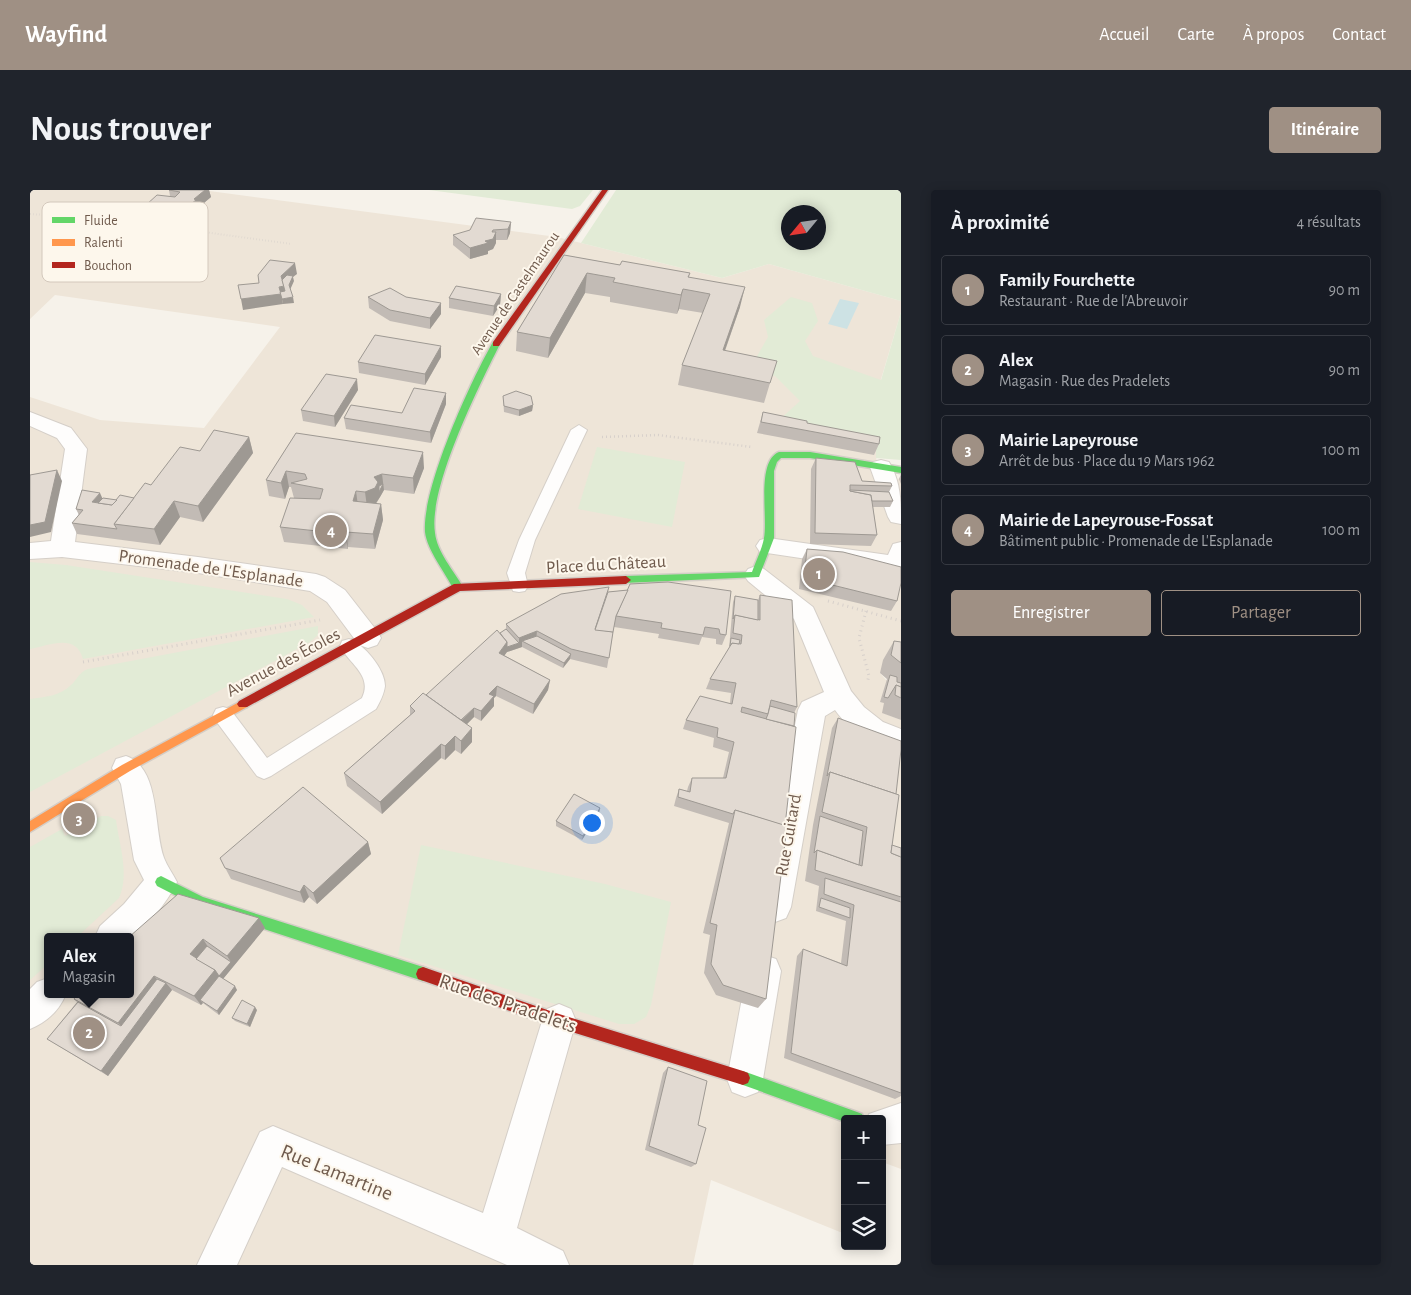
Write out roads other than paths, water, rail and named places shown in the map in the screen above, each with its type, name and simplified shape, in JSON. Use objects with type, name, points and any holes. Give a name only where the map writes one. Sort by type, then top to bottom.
[{"type":"street","name":"Avenue de Castelmaurou","points":[[458,587],[430,534],[430,513],[441,472],[476,382],[496,344],[605,190]]},
{"type":"street","points":[[30,418],[64,433],[76,449],[62,549]]},
{"type":"street","points":[[900,518],[891,468],[810,455],[779,455],[773,461],[770,472],[768,546],[756,574],[792,602],[804,614],[840,697],[854,715],[873,730],[901,741]]},
{"type":"street","points":[[768,546],[899,562]]},
{"type":"street","name":"Promenade de L'Esplanade","points":[[30,551],[62,549],[198,565],[316,583],[336,596],[358,642]]},
{"type":"street","name":"Place du Château","points":[[458,587],[519,586],[756,574]]},
{"type":"street","name":"Avenue des Écoles","points":[[126,768],[458,587]]},
{"type":"street","name":"Rue Guitard","points":[[745,1080],[812,710],[822,703],[840,697]]},
{"type":"street","points":[[39,807],[126,768]]},
{"type":"street","points":[[30,827],[126,768]]},
{"type":"street","points":[[115,933],[135,915],[161,882],[149,860],[135,781],[126,768]]},
{"type":"street","name":"Rue des Pradelets","points":[[161,882],[200,902],[448,982],[559,1021],[745,1080],[846,1115]]},
{"type":"street","points":[[30,1012],[45,998]]},
{"type":"street","points":[[495,1238],[559,1021]]},
{"type":"street","points":[[886,1127],[897,1126],[901,1121]]},
{"type":"street","name":"Rue Lamartine","points":[[217,1265],[273,1145],[495,1238],[549,1265]]},
{"type":"lane","points":[[519,586],[516,573],[527,540],[578,432]]},
{"type":"lane","points":[[223,715],[264,770],[369,703],[376,692],[375,677],[358,642]]},
{"type":"place","name":"Mairie de Lapeyrouse-Fossat","points":[[331,531]]},
{"type":"place","name":"Family Fourchette","points":[[819,574]]},
{"type":"place","name":"Mairie Lapeyrouse","points":[[79,819]]},
{"type":"place","name":"Alex","points":[[89,1033]]}]
